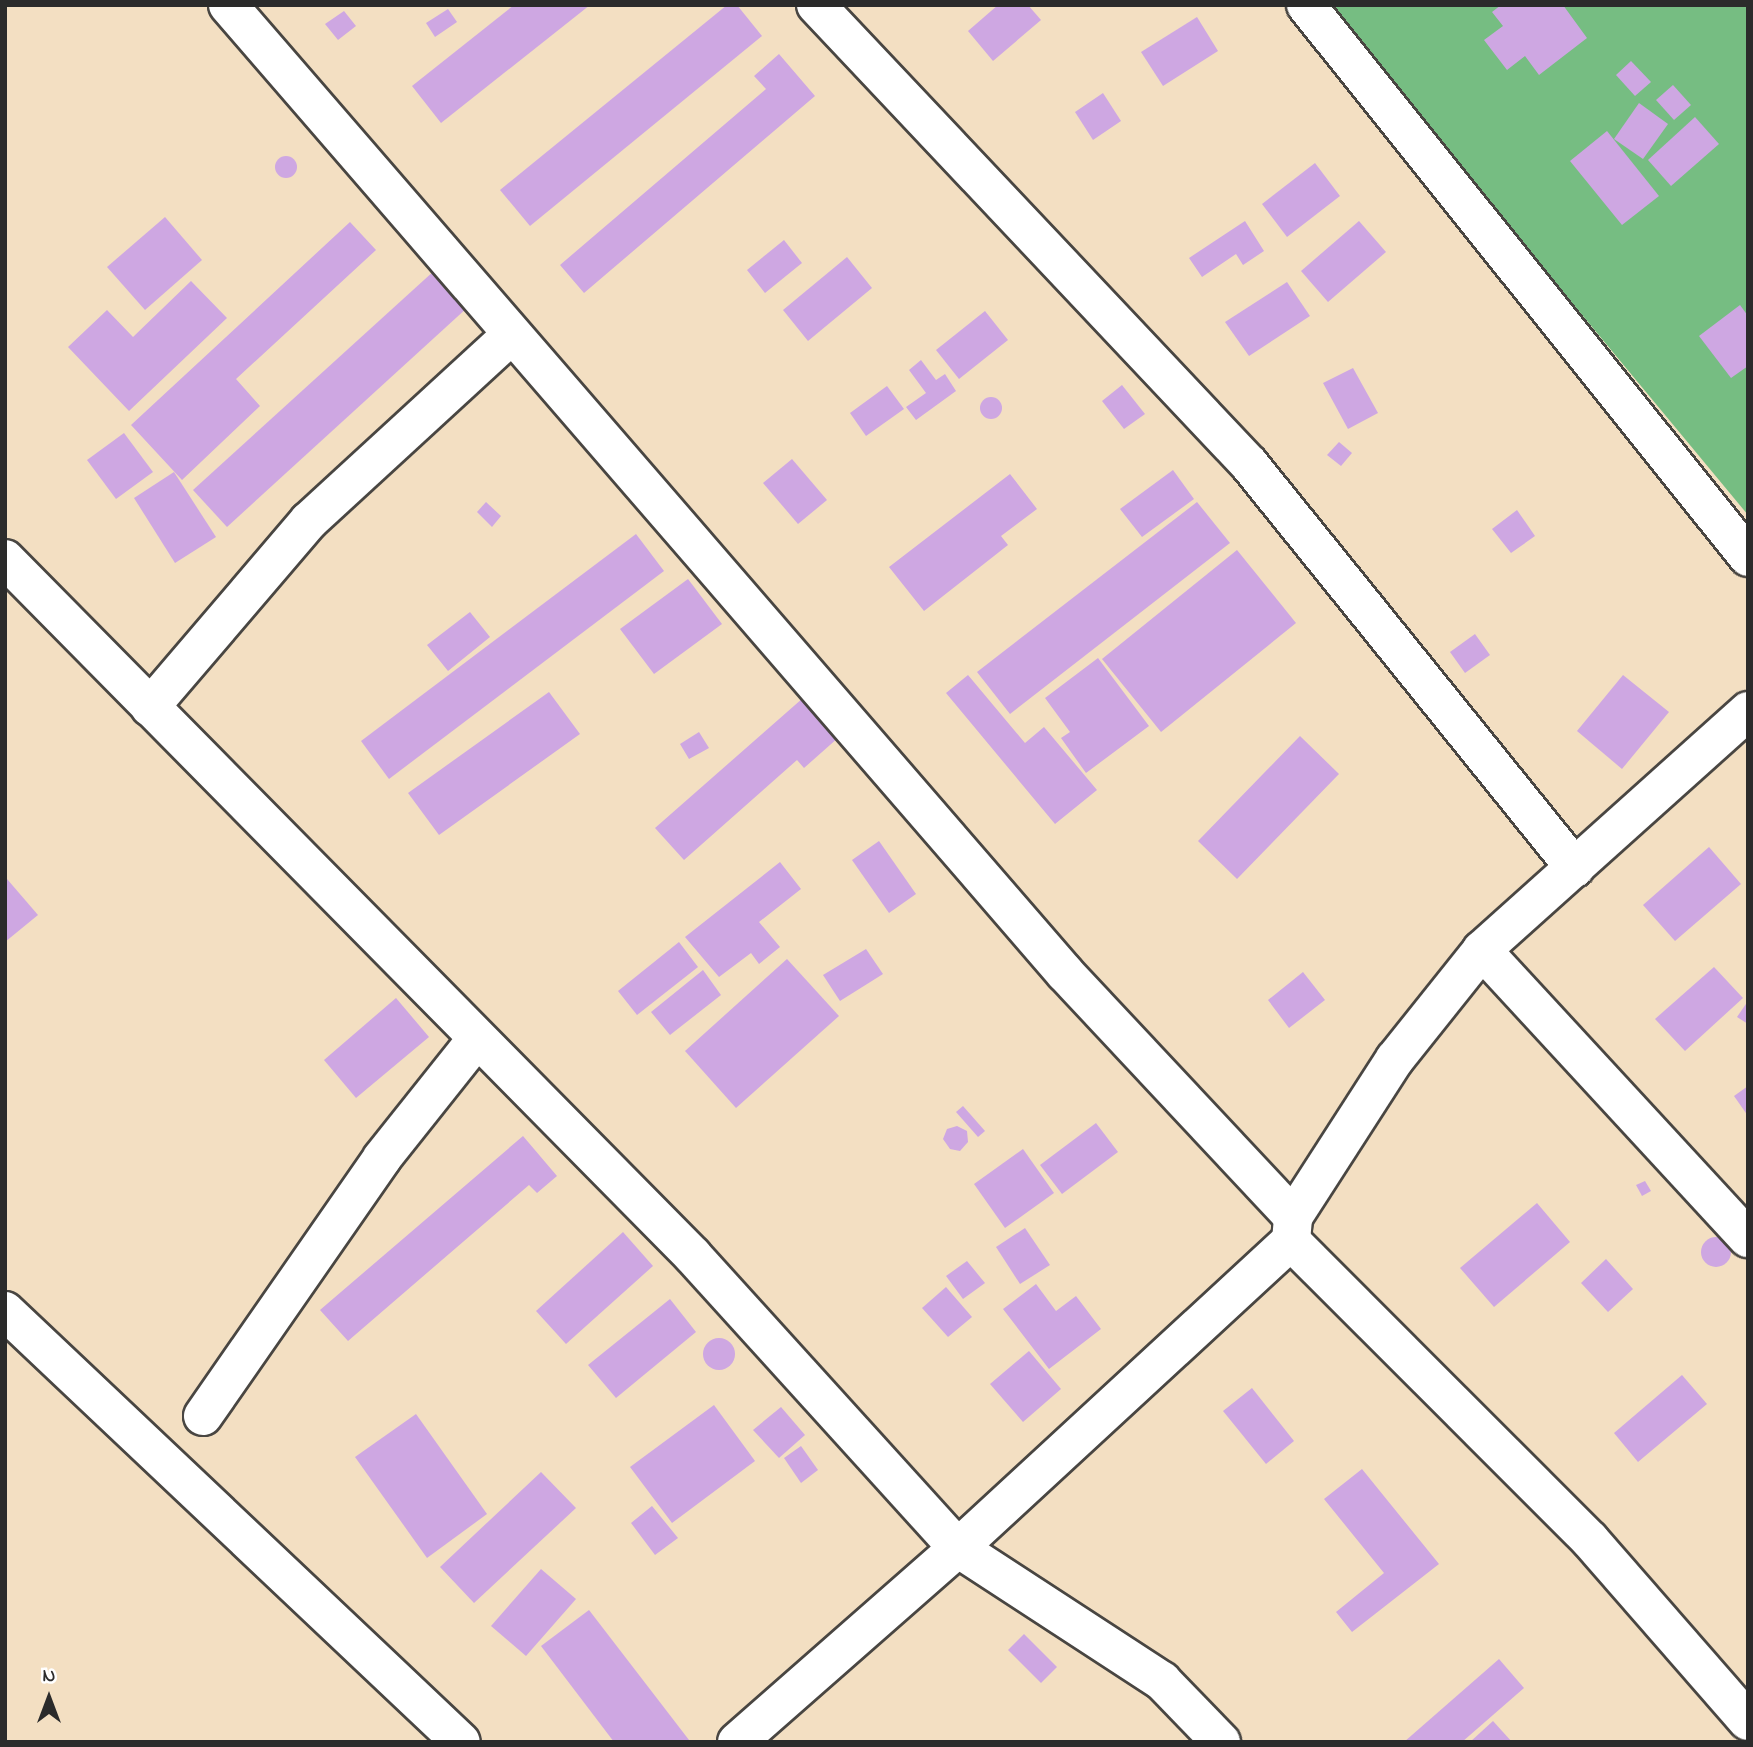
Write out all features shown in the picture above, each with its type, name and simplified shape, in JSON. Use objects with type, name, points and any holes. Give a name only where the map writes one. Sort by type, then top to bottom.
[{"type":"street","points":[[228,5],[1065,973],[1292,1229],[1590,1540],[1748,1721]]},
{"type":"street","points":[[816,5],[1249,464],[1575,868]]},
{"type":"street","points":[[1306,5],[1748,557]]},
{"type":"street","points":[[150,707],[309,521],[511,335]]},
{"type":"street","points":[[5,559],[476,1040],[693,1256],[958,1548],[1162,1681],[1221,1742]]},
{"type":"street","points":[[737,1742],[958,1548],[1292,1229],[1395,1059],[1482,950],[1748,711]]},
{"type":"street","points":[[1482,950],[1748,1238]]},
{"type":"street","points":[[203,1416],[382,1157],[476,1040]]},
{"type":"street","points":[[5,1311],[461,1742]]},
{"type":"green space","points":[[1325,5],[1748,5],[1748,515]]},
{"type":"building","points":[[514,5],[590,5],[441,123],[412,86]]},
{"type":"building","points":[[727,5],[737,5],[762,36],[530,226],[500,190]]},
{"type":"building","points":[[998,5],[1028,5],[1041,20],[993,61],[968,31]]},
{"type":"building","points":[[1501,5],[1563,5],[1587,38],[1539,75],[1525,56],[1507,70],[1484,40],[1503,26],[1492,12]]},
{"type":"building","points":[[448,9],[457,22],[435,37],[426,23]]},
{"type":"building","points":[[344,11],[356,26],[338,40],[325,24]]},
{"type":"building","points":[[1197,17],[1218,51],[1163,86],[1141,52]]},
{"type":"building","points":[[779,54],[815,96],[584,293],[560,265],[766,89],[754,76]]},
{"type":"building","points":[[1631,61],[1651,82],[1635,96],[1616,75]]},
{"type":"building","points":[[1673,85],[1691,105],[1674,120],[1656,100]]},
{"type":"building","points":[[1103,93],[1121,121],[1093,140],[1075,112]]},
{"type":"building","points":[[1639,103],[1668,124],[1643,159],[1614,139]]},
{"type":"building","points":[[1695,117],[1719,144],[1671,186],[1648,160]]},
{"type":"building","points":[[1607,131],[1659,196],[1622,225],[1570,161]]},
{"type":"building","points":[[286,156],[294,159],[297,167],[294,175],[286,178],[278,175],[275,167],[278,159]]},
{"type":"building","points":[[1315,163],[1340,196],[1287,237],[1262,204]]},
{"type":"building","points":[[165,217],[202,260],[145,310],[107,267]]},
{"type":"building","points":[[1245,221],[1264,251],[1243,265],[1236,254],[1202,277],[1189,258]]},
{"type":"building","points":[[1359,221],[1386,252],[1328,302],[1301,271]]},
{"type":"building","points":[[350,222],[376,250],[236,379],[260,406],[182,480],[131,425]]},
{"type":"building","points":[[784,240],[802,263],[765,293],[747,270]]},
{"type":"building","points":[[847,257],[872,288],[808,341],[783,310]]},
{"type":"building","points":[[435,270],[468,307],[227,527],[193,490]]},
{"type":"building","points":[[191,281],[227,318],[129,411],[68,347],[107,310],[133,337]]},
{"type":"building","points":[[1287,282],[1310,316],[1249,356],[1225,322]]},
{"type":"building","points":[[1740,305],[1748,316],[1748,366],[1731,378],[1699,336]]},
{"type":"building","points":[[985,311],[1008,340],[959,379],[936,350]]},
{"type":"building","points":[[921,360],[936,380],[945,374],[956,391],[916,420],[906,407],[926,393],[909,370]]},
{"type":"building","points":[[1353,368],[1378,413],[1348,429],[1323,383]]},
{"type":"building","points":[[1122,385],[1145,414],[1124,429],[1102,401]]},
{"type":"building","points":[[887,386],[904,409],[866,436],[850,413]]},
{"type":"building","points":[[987,397],[995,397],[1002,404],[1002,412],[995,419],[987,419],[980,412],[980,404]]},
{"type":"building","points":[[124,433],[153,472],[116,499],[87,460]]},
{"type":"building","points":[[1339,442],[1352,453],[1341,466],[1327,455]]},
{"type":"building","points":[[792,459],[827,500],[798,524],[763,483]]},
{"type":"building","points":[[1173,470],[1194,499],[1142,537],[1120,509]]},
{"type":"building","points":[[174,472],[216,537],[175,563],[134,498]]},
{"type":"building","points":[[1010,474],[1037,509],[1001,536],[1008,545],[924,611],[889,567]]},
{"type":"building","points":[[486,502],[501,516],[492,527],[477,512]]},
{"type":"building","points":[[1197,502],[1230,543],[1010,714],[977,672]]},
{"type":"building","points":[[1517,510],[1535,536],[1511,553],[1492,529]]},
{"type":"building","points":[[636,534],[664,571],[389,779],[361,741]]},
{"type":"building","points":[[1237,550],[1296,623],[1161,732],[1102,659]]},
{"type":"building","points":[[688,579],[722,624],[654,674],[620,629]]},
{"type":"building","points":[[470,612],[490,637],[448,671],[427,645]]},
{"type":"building","points":[[1475,634],[1490,655],[1465,673],[1450,652]]},
{"type":"building","points":[[1098,658],[1149,726],[1086,773],[1061,738],[1070,732],[1045,698]]},
{"type":"building","points":[[968,675],[1025,743],[1044,727],[1097,790],[1055,824],[946,693]]},
{"type":"building","points":[[1623,675],[1669,712],[1622,769],[1577,731]]},
{"type":"building","points":[[549,692],[580,734],[439,835],[408,793]]},
{"type":"building","points":[[803,698],[839,737],[804,768],[797,760],[684,860],[655,828]]},
{"type":"building","points":[[699,732],[709,748],[689,759],[680,744]]},
{"type":"building","points":[[1300,736],[1339,774],[1237,879],[1198,841]]},
{"type":"building","points":[[879,841],[916,894],[889,913],[852,860]]},
{"type":"building","points":[[1709,847],[1741,884],[1675,941],[1643,905]]},
{"type":"building","points":[[780,862],[801,889],[759,922],[780,947],[759,964],[751,953],[719,977],[685,937]]},
{"type":"building","points":[[7,879],[38,915],[5,942],[5,880]]},
{"type":"building","points":[[679,942],[698,967],[637,1015],[618,991]]},
{"type":"building","points":[[866,949],[883,974],[840,1001],[823,975]]},
{"type":"building","points":[[787,959],[839,1016],[736,1108],[685,1051]]},
{"type":"building","points":[[1714,967],[1743,998],[1685,1051],[1655,1019]]},
{"type":"building","points":[[703,970],[721,995],[670,1035],[651,1012]]},
{"type":"building","points":[[1303,972],[1325,1000],[1289,1028],[1268,1000]]},
{"type":"building","points":[[396,998],[429,1037],[356,1098],[324,1060]]},
{"type":"building","points":[[1748,1001],[1748,1024],[1737,1017]]},
{"type":"building","points":[[1748,1086],[1748,1116],[1734,1096]]},
{"type":"building","points":[[963,1106],[985,1131],[978,1137],[956,1112]]},
{"type":"building","points":[[1096,1123],[1118,1152],[1062,1194],[1040,1165]]},
{"type":"building","points":[[957,1126],[967,1131],[968,1142],[960,1151],[950,1149],[943,1139],[947,1129]]},
{"type":"building","points":[[523,1136],[557,1176],[537,1193],[529,1185],[348,1341],[320,1310]]},
{"type":"building","points":[[1023,1149],[1054,1193],[1005,1228],[974,1184]]},
{"type":"building","points":[[1645,1181],[1651,1191],[1642,1196],[1636,1185]]},
{"type":"building","points":[[1537,1203],[1570,1242],[1494,1307],[1460,1268]]},
{"type":"building","points":[[1025,1228],[1050,1265],[1020,1284],[996,1247]]},
{"type":"building","points":[[623,1232],[653,1266],[566,1344],[536,1311]]},
{"type":"building","points":[[1716,1237],[1722,1238],[1730,1246],[1730,1258],[1722,1266],[1716,1267],[1710,1266],[1702,1258],[1701,1252],[1702,1246],[1710,1238]]},
{"type":"building","points":[[1606,1259],[1633,1289],[1608,1312],[1581,1283]]},
{"type":"building","points":[[967,1261],[985,1283],[963,1299],[946,1276]]},
{"type":"building","points":[[1036,1284],[1056,1311],[1076,1296],[1101,1329],[1049,1369],[1003,1309]]},
{"type":"building","points":[[946,1287],[972,1317],[948,1337],[922,1308]]},
{"type":"building","points":[[670,1299],[696,1332],[616,1398],[588,1365]]},
{"type":"building","points":[[719,1338],[730,1343],[735,1354],[730,1365],[719,1370],[708,1365],[703,1354],[708,1343]]},
{"type":"building","points":[[1029,1351],[1061,1389],[1023,1422],[990,1384]]},
{"type":"building","points":[[1682,1375],[1707,1404],[1638,1462],[1614,1433]]},
{"type":"building","points":[[1252,1388],[1294,1441],[1266,1464],[1223,1411]]},
{"type":"building","points":[[714,1405],[755,1461],[672,1523],[630,1467]]},
{"type":"building","points":[[781,1407],[805,1435],[779,1458],[753,1430]]},
{"type":"building","points":[[416,1414],[487,1514],[427,1558],[355,1457]]},
{"type":"building","points":[[801,1446],[818,1470],[801,1483],[784,1458]]},
{"type":"building","points":[[1362,1469],[1439,1564],[1352,1632],[1336,1612],[1384,1573],[1324,1499]]},
{"type":"building","points":[[541,1472],[576,1508],[474,1603],[440,1567]]},
{"type":"building","points":[[652,1506],[678,1538],[655,1555],[631,1523]]},
{"type":"building","points":[[541,1569],[576,1599],[526,1656],[491,1626]]},
{"type":"building","points":[[589,1610],[689,1740],[687,1742],[614,1742],[541,1646]]},
{"type":"building","points":[[1024,1634],[1057,1667],[1041,1683],[1008,1650]]},
{"type":"building","points":[[1499,1659],[1524,1688],[1462,1742],[1404,1742]]},
{"type":"building","points":[[1493,1721],[1512,1742],[1470,1742]]}]
